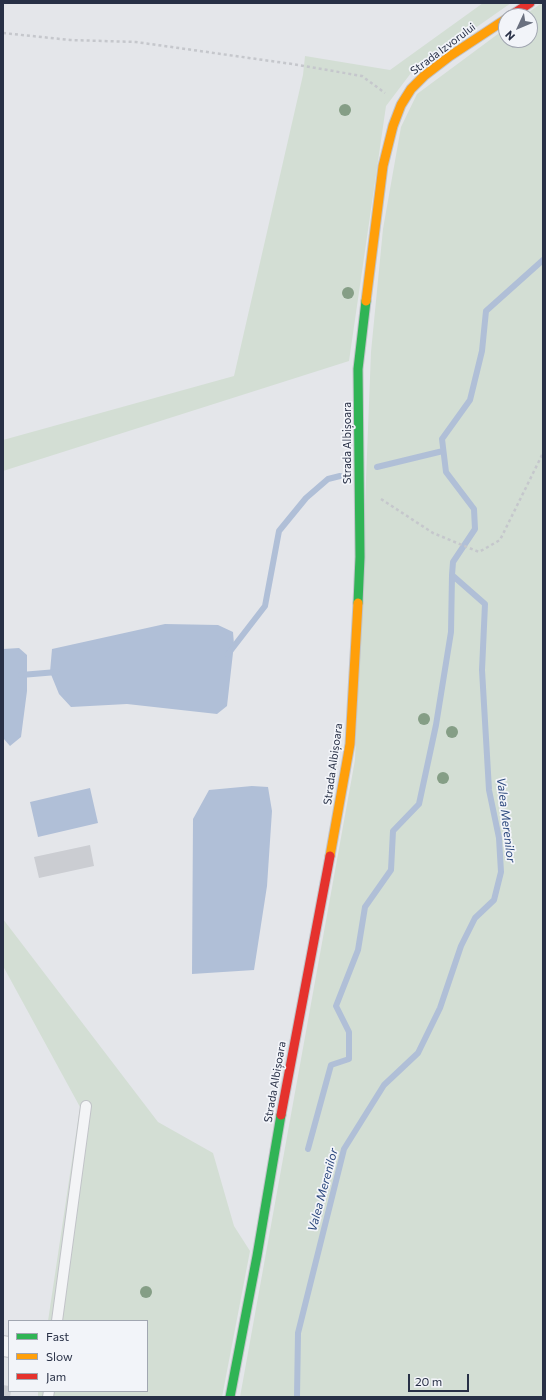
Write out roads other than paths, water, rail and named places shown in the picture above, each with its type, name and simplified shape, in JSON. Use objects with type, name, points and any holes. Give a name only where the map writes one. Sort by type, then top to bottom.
[{"type":"street","name":"Strada Izvorului","points":[[401,105],[411,89],[424,76],[450,56],[498,24]]},
{"type":"street","name":"Strada Albișoara","points":[[230,1397],[350,744],[360,557],[358,369],[383,166],[393,126],[401,105]]},
{"type":"lane","points":[[57,1320],[86,1106]]},
{"type":"water","points":[[165,624],[218,625],[233,632],[234,644],[227,706],[217,714],[127,704],[71,707],[59,694],[50,672],[52,649]]},
{"type":"water","points":[[19,648],[27,655],[27,691],[21,737],[10,746],[3,738],[3,649]]},
{"type":"water","points":[[252,786],[268,787],[272,811],[267,886],[254,970],[192,974],[193,819],[209,790]]},
{"type":"water","points":[[90,788],[98,823],[38,837],[30,802]]},
{"type":"waterway","name":"Valea Merenilor","points":[[297,1397],[298,1333],[344,1149],[384,1085],[418,1053],[440,1008],[461,946],[475,918],[494,900],[501,872],[499,838],[489,790],[482,670],[485,604],[452,575],[453,562],[475,529],[474,509],[446,472],[442,439],[470,400],[482,351],[486,311],[543,260]]},
{"type":"waterway","points":[[377,467],[443,451]]},
{"type":"waterway","points":[[228,654],[265,606],[279,531],[306,498],[328,479],[340,476]]},
{"type":"waterway","points":[[308,1149],[331,1065],[349,1059],[349,1032],[336,1006],[358,950],[365,907],[391,870],[393,831],[419,804],[436,725],[451,632],[452,575]]},
{"type":"waterway","points":[[21,675],[57,672]]}]
